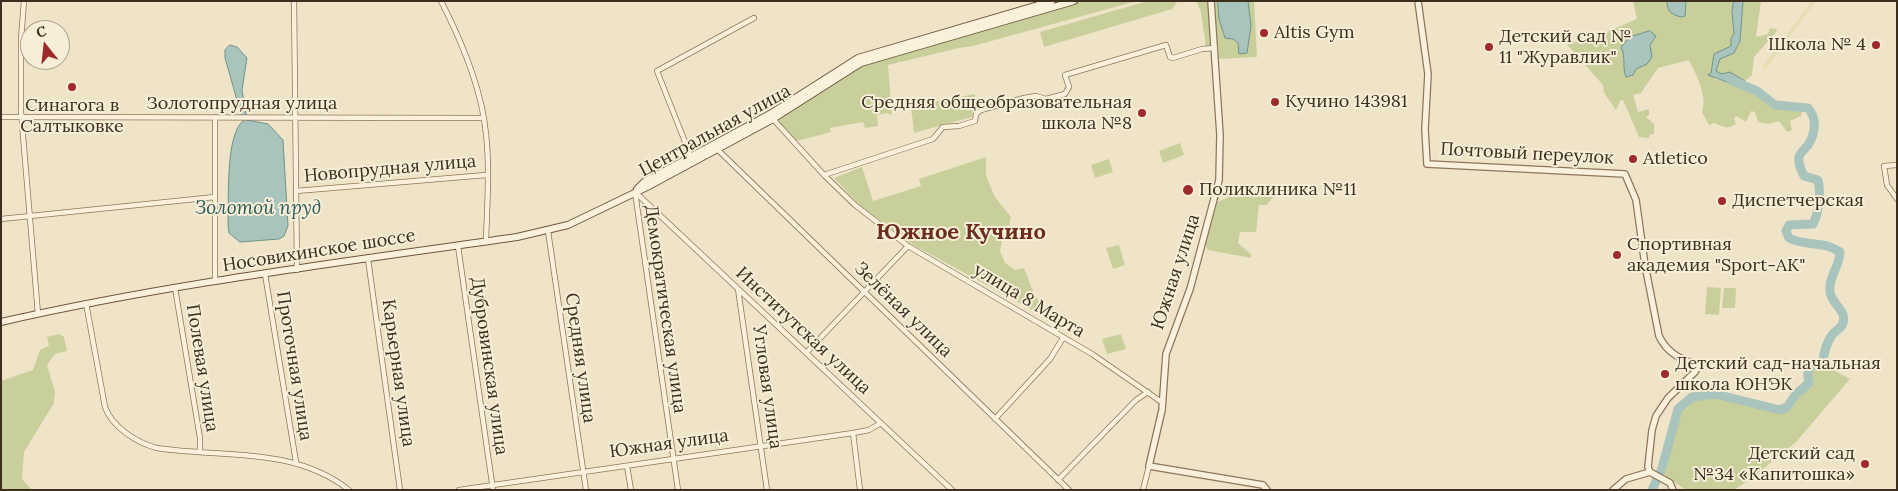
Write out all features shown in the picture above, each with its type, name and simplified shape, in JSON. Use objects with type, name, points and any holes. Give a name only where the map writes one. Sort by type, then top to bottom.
[{"type":"main road","name":"Центральная улица","points":[[635,192],[644,182],[770,114],[866,54],[1052,1]]},
{"type":"main road","name":"Центральная улица","points":[[635,192],[773,119],[868,60],[1058,4],[1074,1]]},
{"type":"main road","name":"Носовихинское шоссе","points":[[1,322],[86,303],[175,288],[548,231],[588,217],[635,192]]},
{"type":"street","points":[[24,1],[21,39],[22,117],[38,314]]},
{"type":"street","points":[[294,1],[297,270]]},
{"type":"street","points":[[441,1],[457,32],[467,59],[483,118],[486,135],[486,241]]},
{"type":"street","name":"Южная улица","points":[[1143,490],[1163,403],[1166,354],[1195,270],[1219,180],[1220,135],[1211,1]]},
{"type":"street","name":"Почтовый переулок","points":[[1418,1],[1428,74],[1424,134],[1427,164],[1625,174],[1636,200],[1645,265],[1659,336],[1664,345],[1674,354],[1699,365],[1695,372],[1668,398],[1656,416],[1650,439],[1652,473]]},
{"type":"street","points":[[691,157],[657,71],[754,18]]},
{"type":"street","points":[[824,175],[933,139],[943,127],[959,126],[975,121],[976,114],[981,110],[1024,98],[1036,96],[1046,99],[1065,94],[1069,88],[1065,76],[1166,45],[1170,57],[1173,58],[1202,49],[1215,48]]},
{"type":"street","name":"Золотопрудная улица","points":[[1,117],[483,118]]},
{"type":"street","points":[[215,117],[215,282]]},
{"type":"street","name":"улица 8 Марта","points":[[773,119],[824,175],[855,205],[908,246],[1092,354],[1163,403]]},
{"type":"street","name":"Зелёная улица","points":[[717,149],[1069,490]]},
{"type":"street","points":[[1897,165],[1884,166],[1887,185],[1897,199]]},
{"type":"street","name":"Новопрудная улица","points":[[296,191],[486,175]]},
{"type":"street","name":"Институтская улица","points":[[635,192],[952,490]]},
{"type":"street","name":"Демократическая улица","points":[[635,192],[678,490]]},
{"type":"street","points":[[1,219],[215,197]]},
{"type":"street","name":"Средняя улица","points":[[548,231],[586,490]]},
{"type":"street","name":"Дубровинская улица","points":[[458,246],[493,487]]},
{"type":"street","points":[[806,353],[908,246]]},
{"type":"street","name":"Карьерная улица","points":[[368,259],[400,490]]},
{"type":"street","name":"Проточная улица","points":[[265,274],[296,462]]},
{"type":"street","name":"Полевая улица","points":[[175,288],[200,438],[200,452]]},
{"type":"street","name":"Угловая улица","points":[[738,289],[767,490]]},
{"type":"street","points":[[86,303],[102,392],[111,418],[138,440],[151,446],[296,462],[327,475],[349,490]]},
{"type":"street","points":[[995,419],[1050,359],[1063,338]]},
{"type":"street","points":[[1058,480],[1136,400],[1148,392]]},
{"type":"street","name":"Южная улица","points":[[459,490],[493,487],[853,433],[868,430],[881,423]]},
{"type":"street","points":[[853,433],[860,490]]},
{"type":"street","points":[[627,466],[631,490]]},
{"type":"street","points":[[1149,466],[1263,485],[1267,490]]},
{"type":"street","points":[[1613,490],[1626,480],[1652,473],[1670,484],[1673,490]]},
{"type":"shaded area","points":[[1812,1],[1816,1],[1765,70],[1762,67]]},
{"type":"green space","points":[[1078,1],[1137,1],[973,46],[888,65],[892,113],[889,115],[888,113],[877,115],[878,126],[865,128],[863,122],[830,128],[831,132],[797,141],[779,122],[779,118],[868,61]]},
{"type":"green space","points":[[1148,1],[1178,1],[1172,9],[1044,47],[1040,32]]},
{"type":"green space","points":[[1196,1],[1209,1],[1211,46],[1206,47],[1201,12]]},
{"type":"green space","points":[[1214,1],[1254,1],[1257,57],[1219,59]]},
{"type":"green space","points":[[1633,1],[1667,1],[1667,9],[1681,17],[1685,14],[1686,1],[1734,1],[1732,12],[1734,34],[1731,38],[1731,46],[1714,54],[1711,74],[1715,79],[1747,89],[1774,108],[1803,109],[1801,116],[1790,121],[1792,130],[1787,132],[1779,121],[1768,124],[1758,122],[1755,112],[1751,111],[1746,122],[1736,116],[1734,119],[1736,124],[1730,127],[1723,127],[1715,123],[1709,125],[1702,112],[1703,100],[1700,86],[1689,60],[1658,68],[1641,93],[1633,95],[1638,112],[1649,109],[1649,115],[1646,117],[1654,124],[1654,134],[1650,134],[1649,138],[1639,137],[1623,100],[1620,101],[1616,110],[1604,93],[1603,85],[1565,42],[1583,42],[1637,19]],"holes":[[[1650,31],[1651,48],[1633,71],[1624,66],[1627,50],[1635,41]]]},
{"type":"green space","points":[[1743,1],[1761,1],[1756,37],[1768,34],[1770,28],[1777,31],[1754,57],[1752,75],[1745,81],[1730,72],[1722,74],[1716,71],[1720,59],[1736,50],[1740,41]]},
{"type":"green space","points":[[975,94],[972,117],[914,133],[911,106]]},
{"type":"green space","points":[[1180,143],[1184,155],[1163,163],[1159,151]]},
{"type":"green space","points":[[986,157],[986,176],[995,197],[1011,217],[1009,226],[1004,231],[1000,251],[1005,263],[1015,270],[1024,268],[1035,296],[1056,321],[1048,321],[1038,313],[915,246],[861,206],[834,178],[862,167],[873,201],[921,186],[919,179]]},
{"type":"green space","points":[[1109,159],[1113,172],[1095,178],[1091,165]]},
{"type":"green space","points":[[1271,192],[1274,196],[1267,205],[1259,205],[1256,232],[1240,232],[1238,243],[1251,254],[1251,258],[1208,250],[1205,245],[1217,202],[1232,196]]},
{"type":"green space","points":[[1119,245],[1125,265],[1113,269],[1106,248]]},
{"type":"green space","points":[[1707,287],[1721,288],[1719,315],[1705,314]]},
{"type":"green space","points":[[1724,288],[1736,288],[1735,308],[1722,308]]},
{"type":"green space","points":[[59,334],[64,337],[67,351],[55,354],[47,365],[55,392],[54,403],[24,452],[22,479],[32,490],[1,490],[1,381],[33,370],[40,350],[49,346],[47,337]]},
{"type":"green space","points":[[1121,334],[1126,349],[1107,354],[1102,339]]},
{"type":"green space","points":[[1816,363],[1822,364],[1850,379],[1796,442],[1748,481],[1734,490],[1686,490],[1660,472],[1675,416],[1686,400],[1698,396],[1726,396],[1779,410],[1809,384],[1808,372],[1810,367]]},
{"type":"water","points":[[1218,1],[1248,1],[1251,26],[1247,53],[1239,54],[1238,43],[1233,39],[1225,38],[1219,19]]},
{"type":"water","points":[[1667,1],[1686,1],[1685,16],[1681,17],[1670,12]]},
{"type":"water","points":[[1734,1],[1743,1],[1740,41],[1734,53],[1720,59],[1716,71],[1722,74],[1730,72],[1745,81],[1740,87],[1708,75],[1711,73],[1714,54],[1731,46],[1731,38],[1734,34],[1732,12]]},
{"type":"water","points":[[1650,31],[1656,36],[1650,45],[1652,57],[1647,64],[1636,69],[1633,75],[1626,77],[1621,47],[1630,37]]},
{"type":"water","name":"Золотой пруд","points":[[230,45],[237,47],[247,58],[242,90],[247,120],[268,124],[283,140],[288,226],[284,236],[279,239],[240,242],[229,233],[228,186],[231,154],[237,129],[243,121],[225,58],[225,50]]},
{"type":"waterway","points":[[1652,490],[1662,468],[1678,409],[1692,397],[1715,394],[1780,410],[1787,407],[1796,394],[1809,383],[1809,369],[1814,365],[1822,364],[1828,342],[1832,335],[1841,327],[1844,318],[1830,292],[1831,281],[1840,252],[1827,246],[1796,241],[1789,238],[1786,231],[1789,225],[1813,224],[1817,214],[1818,180],[1804,176],[1799,160],[1800,154],[1813,136],[1813,116],[1808,108],[1775,105],[1757,91],[1731,80]]},
{"type":"place","name":"Altis Gym","points":[[1264,33]]},
{"type":"place","name":"Школа № 4","points":[[1876,45]]},
{"type":"place","name":"Детский сад № 11 \"Журавлик\"","points":[[1489,47]]},
{"type":"place","name":"Синагога в Салтыковке","points":[[72,87]]},
{"type":"place","name":"Кучино 143981","points":[[1275,102]]},
{"type":"place","name":"Средняя общеобразовательная школа №8","points":[[1142,113]]},
{"type":"place","name":"Atletico","points":[[1633,159]]},
{"type":"place","name":"Поликлиника №11","points":[[1188,190]]},
{"type":"place","name":"Диспетчерская","points":[[1722,201]]},
{"type":"place","name":"Спортивная академия \"Sport-AK\"","points":[[1617,255]]},
{"type":"place","name":"Детский сад-начальная школа ЮНЭК","points":[[1665,374]]},
{"type":"place","name":"Детский сад №34 «Капитошка»","points":[[1865,464]]},
{"type":"district","name":"Южное Кучино","points":[[961,233]]}]
